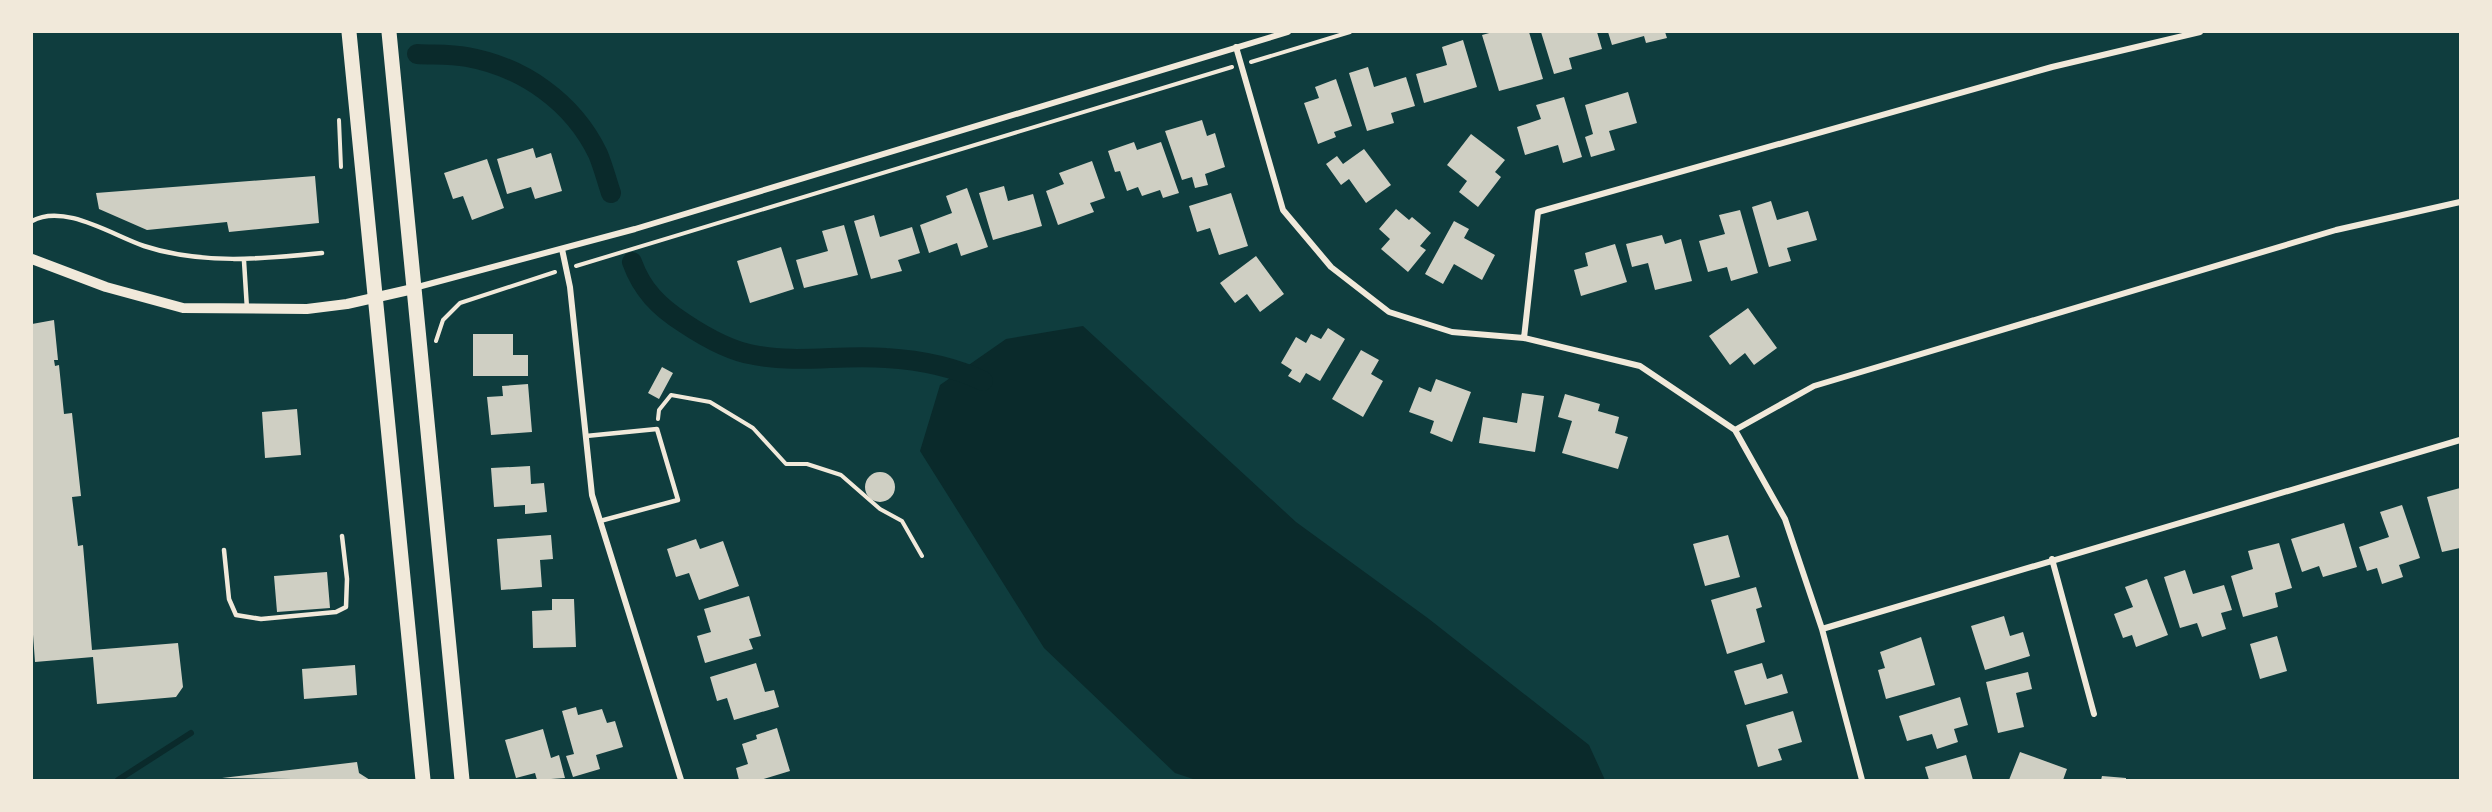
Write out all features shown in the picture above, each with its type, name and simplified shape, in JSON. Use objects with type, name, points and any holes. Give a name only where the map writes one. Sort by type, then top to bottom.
[{"type":"main road","points":[[349,32],[377,296],[423,780]]},
{"type":"main road","points":[[388,32],[462,780]]},
{"type":"street","points":[[32,259],[106,287],[183,308],[307,309],[413,289],[562,249],[1288,32]]},
{"type":"street","points":[[1524,338],[1538,212],[2052,67],[2200,32]]},
{"type":"street","points":[[1236,47],[1283,210],[1331,267],[1389,312],[1452,332],[1524,338],[1640,366],[1735,430],[1785,519],[1821,629],[1862,780]]},
{"type":"street","points":[[1735,430],[1814,386],[2336,230],[2460,202]]},
{"type":"street","points":[[562,249],[592,495],[681,780]]},
{"type":"street","points":[[1821,629],[2460,440]]},
{"type":"street","points":[[2052,559],[2094,714]]},
{"type":"lane","points":[[32,221],[41,216],[81,219],[146,247],[184,255],[244,261],[322,253]]},
{"type":"lane","points":[[244,261],[247,309]]},
{"type":"lane","points":[[586,436],[657,429],[678,500],[600,521]]},
{"type":"lane","points":[[224,550],[229,599],[236,615],[261,619],[336,612],[346,608],[348,597],[342,536]]},
{"type":"path","points":[[443,320],[460,303],[1119,102]]},
{"type":"path","points":[[339,112],[341,167]]},
{"type":"path","points":[[657,429],[659,410],[671,395],[710,402],[753,428],[786,464],[807,464],[842,475],[880,509],[902,521],[922,556]]},
{"type":"water","points":[[1083,326],[1296,522],[1429,619],[1589,745],[1605,780],[1196,780],[1175,773],[1044,648],[920,451],[940,385],[1006,339]]},
{"type":"building","points":[[1493,32],[1529,32],[1543,79],[1499,91],[1482,35]]},
{"type":"building","points":[[1541,32],[1597,32],[1602,49],[1569,58],[1572,69],[1554,74]]},
{"type":"building","points":[[1608,32],[1665,32],[1667,38],[1646,43],[1644,36],[1612,45]]},
{"type":"building","points":[[1463,40],[1477,87],[1424,103],[1416,74],[1447,65],[1442,47]]},
{"type":"building","points":[[1368,67],[1374,87],[1406,77],[1415,106],[1391,113],[1394,123],[1367,131],[1349,73]]},
{"type":"building","points":[[1336,79],[1352,126],[1334,132],[1336,137],[1318,144],[1304,103],[1319,98],[1315,87]]},
{"type":"building","points":[[1628,92],[1637,123],[1609,131],[1615,150],[1591,157],[1585,137],[1593,134],[1585,105]]},
{"type":"building","points":[[1564,97],[1582,157],[1563,163],[1558,145],[1525,155],[1517,127],[1541,119],[1536,105]]},
{"type":"building","points":[[1202,120],[1207,136],[1215,133],[1225,167],[1205,174],[1208,185],[1195,188],[1192,177],[1182,180],[1165,131]]},
{"type":"building","points":[[1471,134],[1505,160],[1495,172],[1501,177],[1478,207],[1459,192],[1467,181],[1447,165]]},
{"type":"building","points":[[1134,142],[1137,150],[1161,142],[1179,193],[1163,198],[1160,190],[1142,196],[1138,187],[1127,191],[1120,171],[1115,172],[1108,151]]},
{"type":"building","points":[[533,148],[536,158],[551,153],[562,191],[535,199],[531,187],[507,194],[497,159]]},
{"type":"building","points":[[1364,149],[1391,185],[1366,203],[1349,179],[1341,185],[1326,164],[1337,156],[1343,164]]},
{"type":"building","points":[[487,159],[504,208],[472,220],[463,196],[453,199],[444,173]]},
{"type":"building","points":[[1092,161],[1105,198],[1090,203],[1094,212],[1058,225],[1046,191],[1064,184],[1059,173]]},
{"type":"building","points":[[315,176],[319,223],[229,232],[227,222],[147,230],[99,209],[96,193]]},
{"type":"building","points":[[1004,186],[1008,201],[1033,194],[1042,226],[993,240],[979,193]]},
{"type":"building","points":[[967,188],[988,247],[961,256],[957,243],[929,253],[920,225],[952,213],[946,196]]},
{"type":"building","points":[[1231,193],[1248,246],[1219,255],[1210,228],[1197,232],[1189,206]]},
{"type":"building","points":[[1771,201],[1777,220],[1808,211],[1817,240],[1787,248],[1791,261],[1769,267],[1752,207]]},
{"type":"building","points":[[1396,209],[1409,220],[1412,217],[1431,233],[1420,246],[1426,250],[1408,272],[1381,249],[1390,239],[1379,229]]},
{"type":"building","points":[[1740,210],[1758,273],[1731,281],[1727,267],[1708,272],[1699,241],[1725,234],[1719,215]]},
{"type":"building","points":[[874,215],[880,237],[912,227],[920,253],[898,260],[902,271],[871,279],[854,221]]},
{"type":"building","points":[[1454,221],[1469,229],[1464,238],[1495,255],[1482,280],[1454,264],[1443,284],[1425,274]]},
{"type":"building","points":[[844,225],[858,275],[804,288],[796,260],[828,251],[822,231]]},
{"type":"building","points":[[1662,235],[1665,244],[1681,239],[1692,281],[1655,290],[1648,263],[1632,267],[1626,244]]},
{"type":"building","points":[[1615,244],[1627,282],[1581,296],[1574,270],[1588,266],[1585,253]]},
{"type":"building","points":[[781,247],[794,289],[750,303],[737,261]]},
{"type":"building","points":[[1256,256],[1284,294],[1260,312],[1247,294],[1235,303],[1220,283]]},
{"type":"building","points":[[1748,308],[1777,348],[1754,365],[1745,353],[1730,365],[1709,336]]},
{"type":"building","points":[[54,320],[58,360],[54,360],[55,366],[59,365],[64,414],[72,413],[81,496],[72,497],[78,546],[83,545],[92,650],[178,643],[183,687],[176,697],[97,704],[93,657],[35,662],[32,621],[32,324]]},
{"type":"building","points":[[1328,328],[1345,339],[1320,381],[1306,373],[1300,383],[1288,376],[1292,370],[1281,363],[1296,337],[1306,343],[1311,334],[1321,339]]},
{"type":"building","points":[[473,334],[513,334],[513,355],[528,355],[528,376],[473,376]]},
{"type":"building","points":[[1361,350],[1379,360],[1371,374],[1383,381],[1363,417],[1332,399]]},
{"type":"building","points":[[662,367],[673,373],[659,399],[648,393]]},
{"type":"building","points":[[1436,379],[1471,392],[1452,442],[1430,433],[1434,421],[1409,412],[1419,387],[1431,392]]},
{"type":"building","points":[[528,384],[532,432],[491,435],[487,397],[503,396],[502,386]]},
{"type":"building","points":[[1522,393],[1544,396],[1535,452],[1479,443],[1483,417],[1517,423]]},
{"type":"building","points":[[1565,394],[1600,404],[1598,411],[1619,417],[1615,433],[1628,437],[1618,469],[1562,453],[1572,421],[1558,417]]},
{"type":"building","points":[[297,409],[301,455],[265,458],[262,412]]},
{"type":"building","points":[[530,466],[531,484],[544,483],[547,512],[525,514],[525,505],[494,507],[491,468]]},
{"type":"building","points":[[880,472],[891,476],[895,487],[891,498],[880,502],[869,498],[865,487],[869,476]]},
{"type":"building","points":[[2460,488],[2460,548],[2442,552],[2427,497]]},
{"type":"building","points":[[2402,505],[2420,558],[2399,565],[2403,577],[2382,584],[2377,568],[2367,571],[2359,547],[2389,537],[2380,512]]},
{"type":"building","points":[[2344,523],[2357,567],[2323,577],[2319,566],[2302,572],[2291,539]]},
{"type":"building","points":[[551,535],[553,559],[540,560],[542,587],[501,590],[497,539]]},
{"type":"building","points":[[1728,535],[1740,577],[1705,586],[1693,544]]},
{"type":"building","points":[[696,539],[700,549],[723,541],[739,586],[699,600],[689,573],[676,577],[667,549]]},
{"type":"building","points":[[2279,543],[2292,588],[2275,593],[2278,607],[2243,617],[2231,576],[2253,569],[2248,551]]},
{"type":"building","points":[[2185,570],[2193,594],[2224,585],[2232,610],[2221,613],[2226,629],[2202,637],[2197,623],[2180,628],[2164,577]]},
{"type":"building","points":[[327,572],[330,608],[277,612],[274,576]]},
{"type":"building","points":[[2147,579],[2168,635],[2136,647],[2132,635],[2123,638],[2114,614],[2133,607],[2125,587]]},
{"type":"building","points":[[1756,587],[1762,607],[1756,609],[1765,642],[1727,654],[1711,600]]},
{"type":"building","points":[[749,596],[761,636],[749,639],[753,649],[705,663],[697,636],[711,632],[704,609]]},
{"type":"building","points":[[552,599],[574,599],[576,647],[533,648],[532,611],[552,610]]},
{"type":"building","points":[[2004,616],[2010,636],[2023,632],[2030,656],[1985,670],[1971,626]]},
{"type":"building","points":[[2277,636],[2287,671],[2260,679],[2250,644]]},
{"type":"building","points":[[1921,637],[1935,685],[1886,699],[1878,670],[1885,668],[1880,652]]},
{"type":"building","points":[[756,663],[765,692],[774,690],[779,707],[734,720],[727,698],[717,701],[710,677]]},
{"type":"building","points":[[1762,663],[1767,679],[1782,674],[1788,693],[1745,705],[1734,671]]},
{"type":"building","points":[[355,665],[357,695],[304,699],[302,669]]},
{"type":"building","points":[[2028,672],[2032,689],[2016,693],[2024,727],[1998,733],[1986,682]]},
{"type":"building","points":[[1960,697],[1968,725],[1954,729],[1958,742],[1937,749],[1932,734],[1907,741],[1899,716]]},
{"type":"building","points":[[576,707],[578,715],[602,709],[607,723],[615,721],[623,747],[596,755],[600,769],[573,777],[566,756],[574,754],[562,711]]},
{"type":"building","points":[[1793,711],[1802,742],[1778,749],[1782,760],[1758,767],[1746,725]]},
{"type":"building","points":[[777,728],[790,771],[760,780],[739,780],[736,768],[748,764],[742,744],[757,739],[756,735]]},
{"type":"building","points":[[543,729],[551,758],[559,755],[565,778],[537,780],[535,773],[516,778],[505,740]]},
{"type":"building","points":[[2020,752],[2067,769],[2063,780],[2009,780]]},
{"type":"building","points":[[1966,755],[1973,780],[1929,780],[1925,767]]},
{"type":"building","points":[[357,762],[359,773],[370,780],[222,778]]},
{"type":"building","points":[[2102,776],[2126,778],[2126,780],[2101,780]]},
{"type":"waterway","points":[[417,54],[461,56],[488,62],[508,69],[544,90],[575,118],[587,135],[598,154],[611,193]]},
{"type":"waterway","points":[[632,262],[646,289],[667,311],[700,333],[735,350],[787,359],[870,357],[911,360],[948,368],[983,381]]},
{"type":"waterway","points":[[118,780],[191,733]]}]
